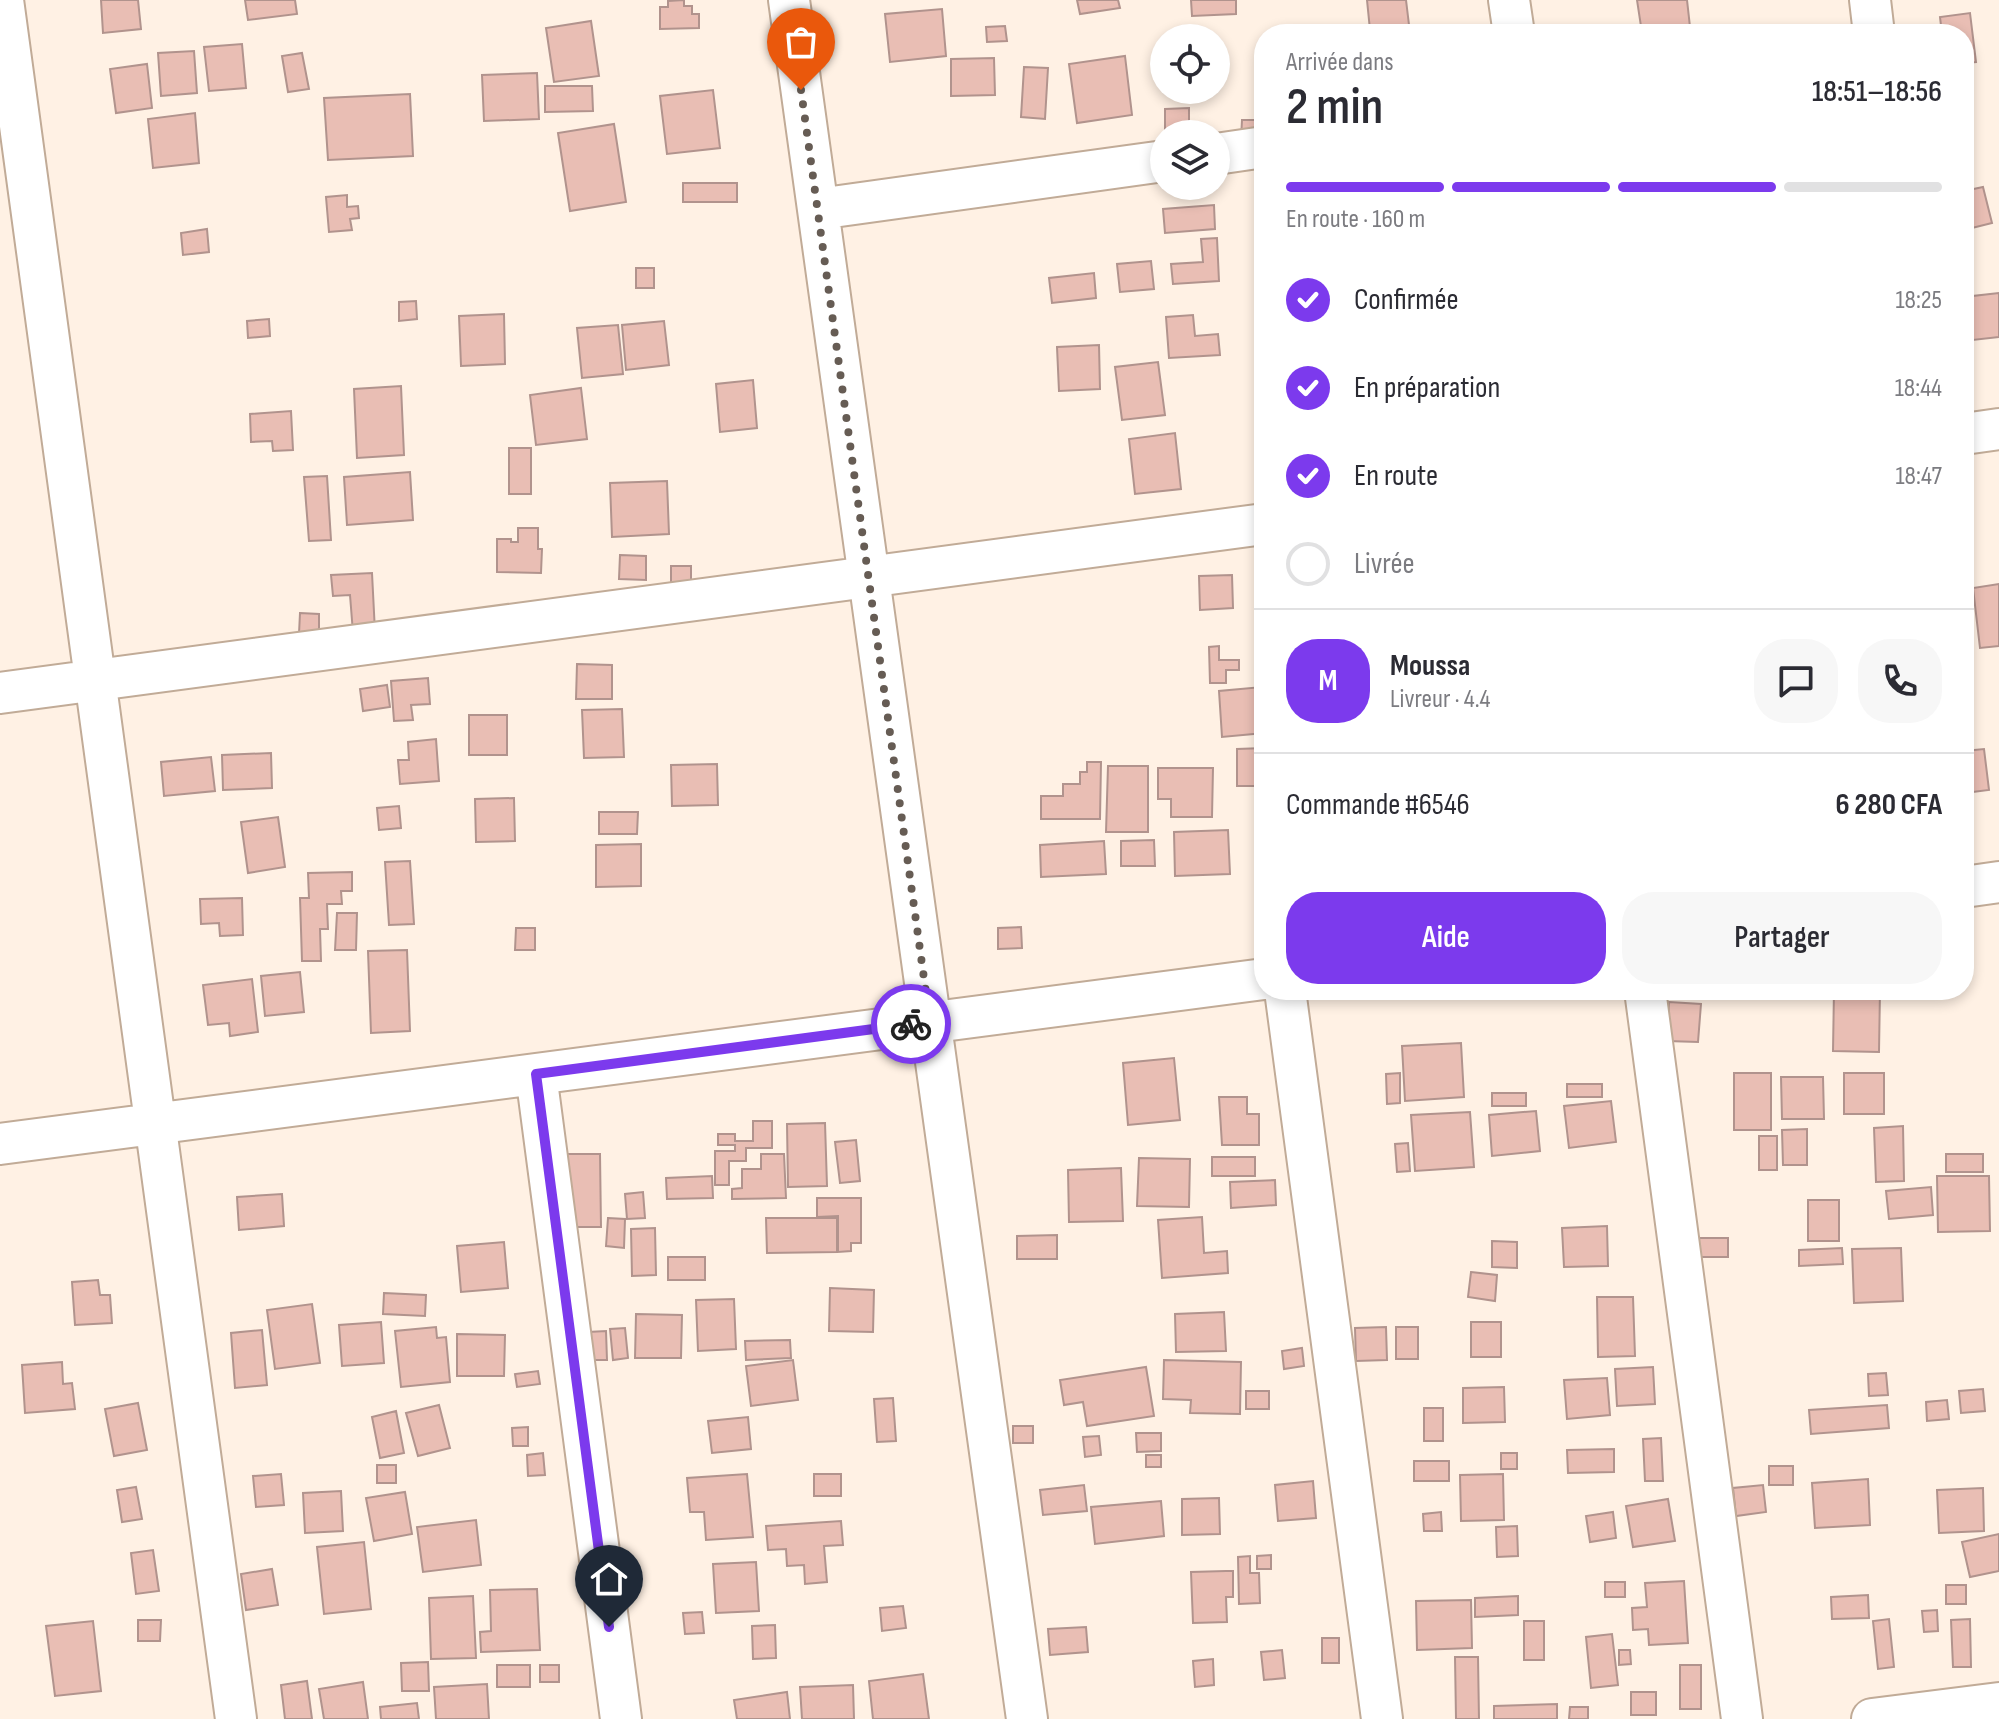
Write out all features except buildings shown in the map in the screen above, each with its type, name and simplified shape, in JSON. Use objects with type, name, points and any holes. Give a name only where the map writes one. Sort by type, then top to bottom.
[{"type":"street","points":[[3,0],[236,1719]]},
{"type":"street","points":[[789,0],[1027,1719]]},
{"type":"street","points":[[1509,0],[1513,24]]},
{"type":"street","points":[[1870,0],[1873,24]]},
{"type":"street","points":[[1230,152],[1254,148]]},
{"type":"street","points":[[818,209],[1150,163]]},
{"type":"street","points":[[1974,433],[1999,429]]},
{"type":"street","points":[[0,693],[1254,525]]},
{"type":"street","points":[[1974,886],[1999,882]]},
{"type":"street","points":[[0,1144],[1254,980]]},
{"type":"street","points":[[1286,1000],[1382,1719]]},
{"type":"street","points":[[1646,1000],[1742,1719]]},
{"type":"street","points":[[536,1074],[621,1719]]},
{"type":"street","points":[[1872,1719],[1999,1703]]},
{"type":"way so far","points":[[801,90],[930,1022],[911,1024]]},
{"type":"route","points":[[609,1627],[536,1074],[911,1024]]}]
